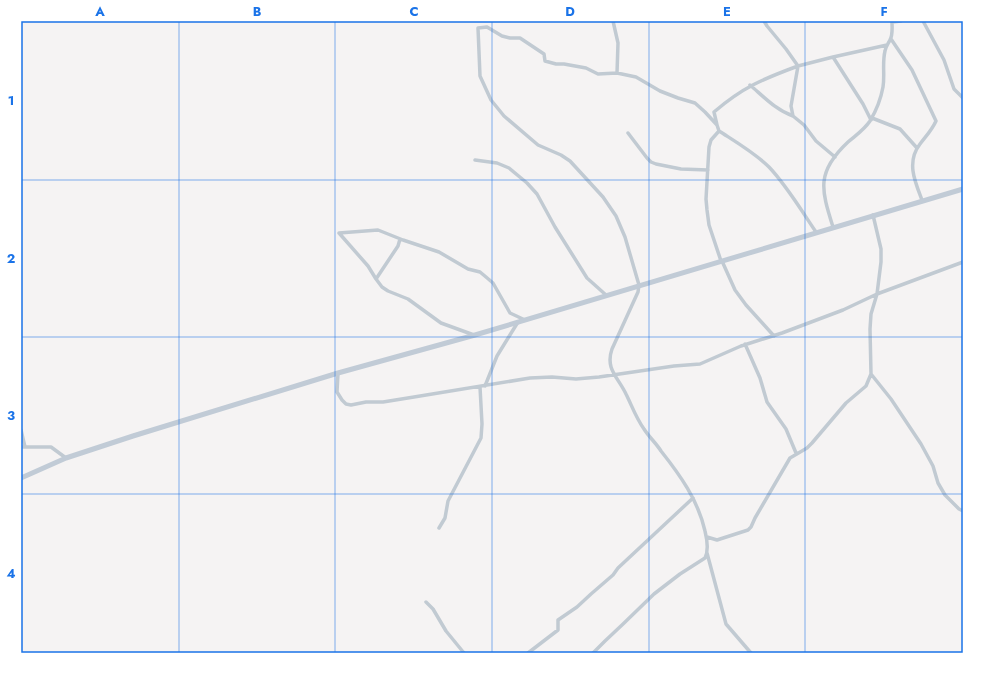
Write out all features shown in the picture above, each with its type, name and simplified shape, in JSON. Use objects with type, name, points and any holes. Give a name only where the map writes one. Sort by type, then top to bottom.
[{"type":"main road","points":[[21,478],[66,458],[338,373],[475,335],[922,200],[963,189]]},
{"type":"street","points":[[613,21],[618,43],[616,73]]},
{"type":"street","points":[[764,21],[798,66],[791,106],[793,116]]},
{"type":"street","points":[[833,227],[824,195],[823,184],[825,173],[845,145],[866,126],[871,119],[883,86],[884,64],[887,45],[891,39],[892,22],[901,21]]},
{"type":"street","points":[[923,21],[944,60],[954,89],[963,98]]},
{"type":"street","points":[[750,653],[726,624],[707,553],[707,537],[693,498],[676,470],[644,430],[635,415],[626,394],[614,375],[610,363],[609,357],[624,320],[637,297],[639,285],[625,237],[616,216],[603,198],[570,161],[561,155],[538,145],[504,116],[491,100],[480,76],[478,28],[487,27],[502,36],[520,38],[544,54],[545,61],[586,68],[598,74],[616,73],[636,77],[660,91],[695,103],[705,112],[719,131],[769,167],[777,176],[816,232]]},
{"type":"street","points":[[891,39],[912,70],[936,122],[933,129],[917,148],[912,166],[914,179],[922,200]]},
{"type":"street","points":[[716,125],[714,112],[728,100],[750,85],[767,77],[798,66],[887,45]]},
{"type":"street","points":[[834,57],[871,119],[900,129],[917,148]]},
{"type":"street","points":[[750,85],[773,105],[784,113],[793,116],[804,125],[816,141],[835,157]]},
{"type":"street","points":[[719,131],[709,144],[706,199],[709,225],[721,261],[735,290],[756,317],[774,336]]},
{"type":"street","points":[[628,133],[651,162],[681,169],[708,170]]},
{"type":"street","points":[[475,160],[509,168],[527,183],[537,194],[587,278],[606,295]]},
{"type":"street","points":[[707,537],[717,540],[748,530],[790,458],[796,453],[807,448],[846,403],[866,386],[872,374],[871,314],[877,294],[881,262],[881,249],[873,215]]},
{"type":"street","points":[[475,335],[440,323],[408,299],[382,287],[368,266],[339,233],[378,230],[439,252],[468,269],[480,272],[493,284],[510,313],[525,320]]},
{"type":"street","points":[[376,279],[398,246],[400,239]]},
{"type":"street","points":[[338,373],[337,392],[346,404],[351,405],[366,402],[382,402],[482,387],[530,378],[552,377],[576,379],[700,364],[745,344],[774,336],[843,310],[877,294],[963,262]]},
{"type":"street","points":[[439,528],[444,518],[448,501],[481,438],[482,387],[497,356],[518,321]]},
{"type":"street","points":[[745,344],[760,378],[767,402],[786,429],[796,453]]},
{"type":"street","points":[[872,374],[922,444],[933,466],[938,483],[944,495],[963,511]]},
{"type":"street","points":[[21,430],[23,447],[51,447],[66,458]]},
{"type":"street","points":[[528,653],[558,630],[558,620],[577,607],[605,584],[618,568],[693,498]]},
{"type":"street","points":[[593,653],[654,594],[680,574],[705,558],[707,553]]},
{"type":"street","points":[[426,602],[433,609],[446,631],[464,653]]}]
